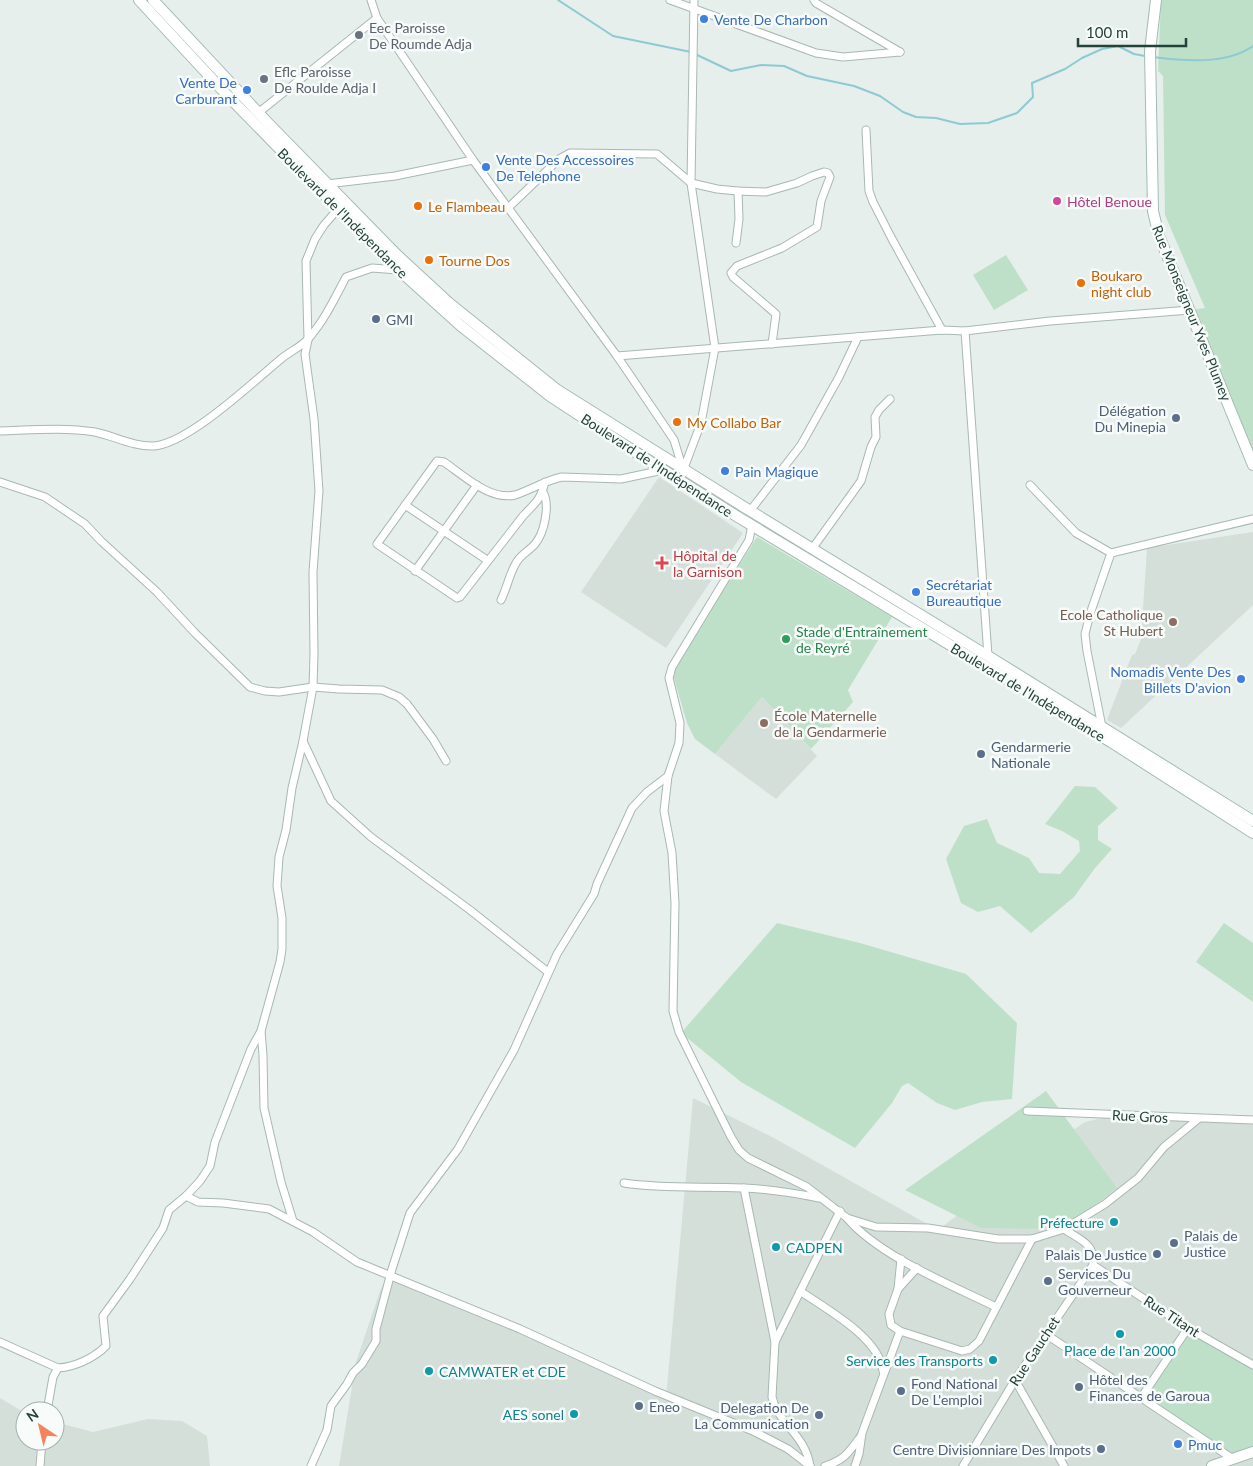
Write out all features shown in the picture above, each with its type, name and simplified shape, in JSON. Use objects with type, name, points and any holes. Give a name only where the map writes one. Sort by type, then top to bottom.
[{"type":"main road","name":"Boulevard de l'Indépendance","points":[[139,0],[226,94],[398,270],[460,326],[550,396],[663,470],[1110,742],[1253,833]]},
{"type":"main road","name":"Boulevard de l'Indépendance","points":[[154,0],[258,113],[396,254],[456,309],[556,389],[1253,821]]},
{"type":"main road","name":"Rue Monseigneur Yves Plumey","points":[[1156,0],[1150,51],[1153,211],[1159,236],[1253,465]]},
{"type":"main road","points":[[1212,1466],[1253,1452]]},
{"type":"street","points":[[372,0],[377,18],[472,160],[617,356],[674,440],[681,468]]},
{"type":"street","points":[[670,0],[816,53],[843,57],[900,52],[816,3],[814,0]]},
{"type":"street","points":[[681,468],[700,423],[715,348],[691,183],[694,0]]},
{"type":"street","points":[[258,113],[377,18]]},
{"type":"street","points":[[866,130],[869,191],[873,202],[942,330]]},
{"type":"street","points":[[508,208],[559,159],[570,153],[657,154],[691,183],[717,190],[766,192],[824,172],[828,173],[830,177],[821,201],[817,227],[782,248],[737,266],[731,273],[732,277],[776,314],[772,344]]},
{"type":"street","points":[[327,184],[395,176],[472,160]]},
{"type":"street","points":[[736,243],[739,219],[738,191]]},
{"type":"street","points":[[0,1342],[58,1368],[70,1368],[99,1353],[106,1346],[103,1316],[130,1280],[163,1228],[169,1210],[186,1196],[205,1175],[210,1166],[215,1142],[251,1049],[261,1031],[282,949],[282,918],[276,886],[279,857],[286,830],[292,788],[313,687],[313,572],[318,491],[314,419],[305,354],[308,340],[306,261],[315,239],[338,209]]},
{"type":"street","points":[[0,431],[76,430],[96,432],[141,445],[165,444],[213,415],[285,356],[308,340],[346,278],[372,268],[398,270]]},
{"type":"street","points":[[617,356],[942,330],[965,331],[1050,321],[1190,310]]},
{"type":"street","points":[[965,331],[988,656]]},
{"type":"street","points":[[750,511],[802,445],[840,377],[858,337]]},
{"type":"street","points":[[812,549],[861,481],[871,447],[876,437],[875,417],[890,399]]},
{"type":"street","points":[[545,482],[535,506],[524,516],[487,560],[462,595],[457,598],[377,544],[437,461],[444,462],[490,492],[508,496],[526,491],[545,482],[562,477],[630,478],[663,470]]},
{"type":"street","points":[[0,482],[45,497],[85,524],[157,592],[195,633],[250,687],[264,691],[279,692],[313,687],[382,690],[399,697],[417,717],[446,761]]},
{"type":"street","points":[[415,570],[478,485]]},
{"type":"street","points":[[1030,485],[1076,533],[1111,553],[1253,519]]},
{"type":"street","points":[[501,600],[515,564],[538,539],[547,505],[546,497],[542,492]]},
{"type":"street","points":[[405,505],[487,560]]},
{"type":"street","points":[[752,525],[749,540],[672,668],[669,678],[680,723],[679,743],[668,776],[664,811],[672,853],[676,903],[673,1011],[679,1032],[731,1138],[739,1150],[748,1158],[807,1187],[840,1212],[867,1237],[901,1259],[996,1307]]},
{"type":"street","points":[[1102,727],[1085,634],[1111,553]]},
{"type":"street","points":[[303,741],[331,801],[371,836],[470,910],[548,972]]},
{"type":"street","points":[[311,1466],[327,1430],[331,1406],[348,1384],[353,1373],[362,1364],[376,1340],[377,1326],[410,1213],[458,1149],[514,1050],[548,972],[594,894],[632,808],[647,792],[668,776]]},
{"type":"street","points":[[261,1031],[264,1108],[281,1182],[293,1221]]},
{"type":"street","name":"Rue Gros","points":[[1027,1111],[1253,1120]]},
{"type":"street","points":[[847,1218],[876,1227],[928,1228],[998,1239],[1032,1239],[1064,1229],[1105,1204],[1138,1178],[1164,1147],[1198,1119]]},
{"type":"street","points":[[624,1183],[649,1187],[744,1188],[793,1193],[825,1200]]},
{"type":"street","points":[[744,1188],[775,1342],[772,1392],[774,1406],[805,1446],[810,1466]]},
{"type":"street","points":[[186,1196],[198,1202],[269,1209],[313,1232],[352,1259],[520,1329],[655,1391],[753,1431],[788,1449],[810,1466]]},
{"type":"street","points":[[775,1342],[840,1212]]},
{"type":"street","points":[[1064,1229],[1090,1246],[1094,1254],[1092,1264]]},
{"type":"street","points":[[901,1259],[898,1290],[889,1314],[891,1325],[900,1331],[954,1350],[962,1351],[970,1349],[979,1341],[1032,1239]]},
{"type":"street","name":"Rue Titant","points":[[1092,1264],[1188,1328],[1253,1365]]},
{"type":"street","name":"Rue Gauchet","points":[[963,1466],[1044,1333],[1092,1264]]},
{"type":"street","points":[[898,1290],[917,1268]]},
{"type":"street","points":[[800,1290],[859,1333],[878,1354],[883,1364],[884,1374]]},
{"type":"street","points":[[1141,1398],[1188,1328]]},
{"type":"street","points":[[855,1466],[862,1433],[900,1331]]},
{"type":"street","points":[[1044,1333],[1233,1459]]},
{"type":"street","points":[[49,1401],[53,1377],[58,1368]]},
{"type":"street","points":[[1014,1380],[1064,1466]]},
{"type":"street","points":[[825,1466],[844,1458],[862,1433]]},
{"type":"street","points":[[40,1466],[41,1451]]},
{"type":"shaded area","name":"Hôpital de la Garnison","points":[[659,477],[743,533],[666,648],[581,592]]},
{"type":"shaded area","points":[[1253,532],[1253,605],[1121,728],[1107,720],[1132,655],[1135,654],[1144,632],[1142,624],[1147,548]]},
{"type":"shaded area","name":"École Maternelle de la Gendarmerie","points":[[762,697],[817,756],[776,799],[715,754]]},
{"type":"shaded area","points":[[693,1098],[774,1138],[938,1230],[1032,1158],[1085,1122],[1122,1113],[1253,1118],[1253,1466],[339,1466],[356,1362],[388,1273],[666,1398]]},
{"type":"shaded area","points":[[0,1398],[15,1407],[15,1451],[65,1451],[65,1425],[93,1432],[148,1419],[182,1421],[207,1436],[210,1466],[0,1466]]},
{"type":"green space","points":[[1161,0],[1253,0],[1253,453],[1190,310],[1205,308],[1165,215],[1163,76],[1158,71]]},
{"type":"green space","points":[[1006,255],[1028,290],[994,310],[973,275]]},
{"type":"green space","name":"Stade d'Entraînement de Reyré","points":[[757,537],[892,617],[848,690],[853,702],[811,749],[762,697],[715,754],[695,739],[687,723],[673,675],[679,660]]},
{"type":"green space","points":[[1075,786],[1095,787],[1118,808],[1098,826],[1098,840],[1112,849],[1095,868],[1074,897],[1031,933],[1000,906],[978,912],[961,903],[946,859],[964,826],[987,819],[997,843],[1029,858],[1039,873],[1060,874],[1080,851],[1079,841],[1045,824]]},
{"type":"green space","points":[[777,923],[860,943],[966,974],[1017,1023],[1012,1099],[982,1102],[955,1110],[937,1103],[908,1083],[902,1086],[892,1103],[855,1148],[741,1082],[681,1033]]},
{"type":"green space","points":[[1224,923],[1253,943],[1253,1002],[1196,962]]},
{"type":"green space","points":[[1046,1091],[1117,1188],[1064,1229],[981,1228],[905,1190]]},
{"type":"green space","points":[[1188,1328],[1253,1366],[1253,1452],[1233,1459],[1141,1398]]},
{"type":"waterway","points":[[558,0],[613,36],[691,52]]},
{"type":"waterway","points":[[695,54],[731,71],[761,65],[784,66],[807,76],[854,86],[880,96],[903,112],[916,117],[936,118],[960,124],[988,123],[1017,113],[1033,97],[1032,83],[1065,69],[1082,58],[1102,49],[1118,46],[1134,54],[1145,56]]},
{"type":"waterway","points":[[1153,57],[1177,60],[1217,59],[1242,52],[1253,46]]},
{"type":"place","name":"Vente De Charbon","points":[[704,19]]},
{"type":"place","name":"Eec Paroisse De Roumde Adja","points":[[359,35]]},
{"type":"place","name":"Eflc Paroisse De Roulde Adja I","points":[[264,79]]},
{"type":"place","name":"Vente De Carburant","points":[[247,90]]},
{"type":"place","name":"Vente Des Accessoires De Telephone","points":[[486,167]]},
{"type":"place","name":"Hôtel Benoue","points":[[1057,201]]},
{"type":"place","name":"Le Flambeau","points":[[418,206]]},
{"type":"place","name":"Tourne Dos","points":[[429,260]]},
{"type":"place","name":"Boukaro night club","points":[[1081,283]]},
{"type":"place","name":"GMI","points":[[376,319]]},
{"type":"place","name":"Délégation Du Minepia","points":[[1176,418]]},
{"type":"place","name":"My Collabo Bar","points":[[677,422]]},
{"type":"place","name":"Pain Magique","points":[[725,471]]},
{"type":"place","name":"Hôpital de la Garnison","points":[[662,563]]},
{"type":"place","name":"Secrétariat Bureautique","points":[[916,592]]},
{"type":"place","name":"Ecole Catholique St Hubert","points":[[1173,622]]},
{"type":"place","name":"Stade d'Entraînement de Reyré","points":[[786,639]]},
{"type":"place","name":"Nomadis Vente Des Billets D'avion","points":[[1241,679]]},
{"type":"place","name":"École Maternelle de la Gendarmerie","points":[[764,723]]},
{"type":"place","name":"Gendarmerie Nationale","points":[[981,754]]},
{"type":"place","name":"Préfecture","points":[[1114,1222]]},
{"type":"place","name":"Palais de Justice","points":[[1174,1243]]},
{"type":"place","name":"CADPEN","points":[[776,1247]]},
{"type":"place","name":"Palais De Justice","points":[[1157,1254]]},
{"type":"place","name":"Services Du Gouverneur","points":[[1048,1281]]},
{"type":"place","name":"Place de l'an 2000","points":[[1120,1334]]},
{"type":"place","name":"Service des Transports","points":[[993,1360]]},
{"type":"place","name":"CAMWATER et CDE","points":[[429,1371]]},
{"type":"place","name":"Hôtel des Finances de Garoua","points":[[1079,1387]]},
{"type":"place","name":"Fond National De L'emploi","points":[[901,1391]]},
{"type":"place","name":"Eneo","points":[[639,1406]]},
{"type":"place","name":"AES sonel","points":[[574,1414]]},
{"type":"place","name":"Delegation De La Communication","points":[[819,1415]]},
{"type":"place","name":"Pmuc","points":[[1178,1444]]},
{"type":"place","name":"Centre Divisionniare Des Impots","points":[[1101,1449]]}]
